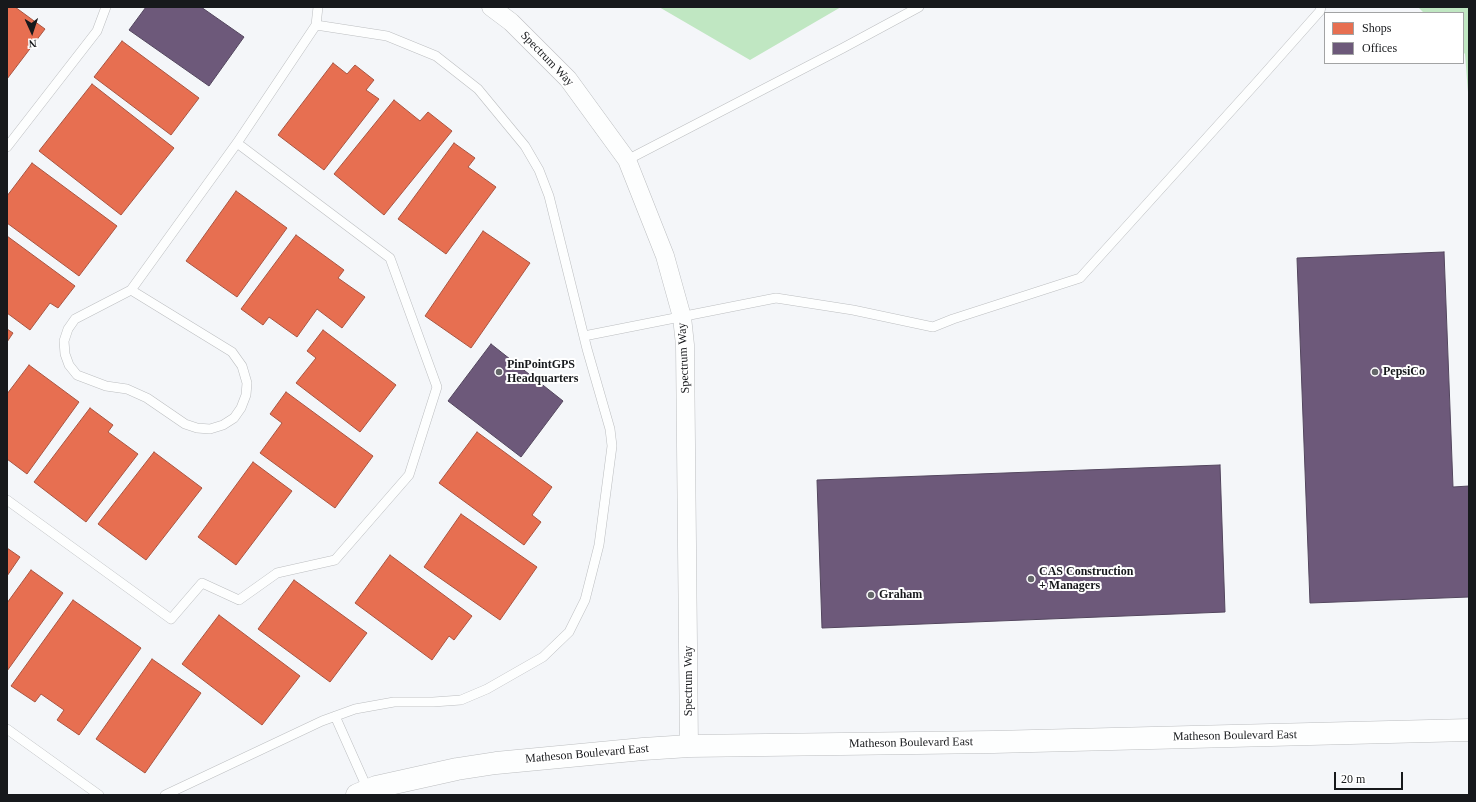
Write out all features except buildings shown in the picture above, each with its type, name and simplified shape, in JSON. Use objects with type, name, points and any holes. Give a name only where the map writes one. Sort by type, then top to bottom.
[{"type":"street","name":"Spectrum Way","points":[[491,7],[511,22],[568,79],[627,160],[665,256],[682,317],[685,345],[689,746]]},
{"type":"street","name":"Matheson Boulevard East","points":[[362,792],[376,787],[496,763],[689,746],[993,742],[1469,730]]},
{"type":"lane","points":[[7,147],[96,31],[106,7]]},
{"type":"lane","points":[[131,290],[232,352],[242,366],[247,383],[246,396],[242,408],[234,418],[223,425],[210,429],[198,428],[185,424],[147,398],[127,389],[106,386],[77,375],[69,365],[65,354],[64,341],[68,329],[75,319],[131,290],[237,143],[316,25],[318,7]]},
{"type":"lane","points":[[627,160],[919,7]]},
{"type":"lane","points":[[584,336],[776,298],[853,310],[932,328],[953,319],[1080,278],[1320,11],[1321,7]]},
{"type":"lane","points":[[165,795],[282,739],[335,716],[355,709],[394,702],[461,700],[487,689],[543,657],[569,632],[585,600],[599,545],[612,446],[610,428],[584,336],[549,196],[539,170],[525,146],[478,89],[436,56],[387,36],[316,25]]},
{"type":"lane","points":[[7,500],[171,619],[202,583],[239,600],[277,572],[335,560],[409,475],[437,387],[390,258],[237,143]]},
{"type":"lane","points":[[335,716],[362,792]]},
{"type":"lane","points":[[7,728],[99,795]]},
{"type":"green space","points":[[659,7],[841,7],[750,60]]},
{"type":"green space","points":[[1418,7],[1469,7],[1469,105],[1464,53],[1464,12],[1423,12]]},
{"type":"place","name":"PinPointGPS Headquarters","points":[[499,372]]},
{"type":"place","name":"PepsiCo","points":[[1375,372]]},
{"type":"place","name":"CAS Construction + Managers","points":[[1031,579]]},
{"type":"place","name":"Graham","points":[[871,595]]}]
